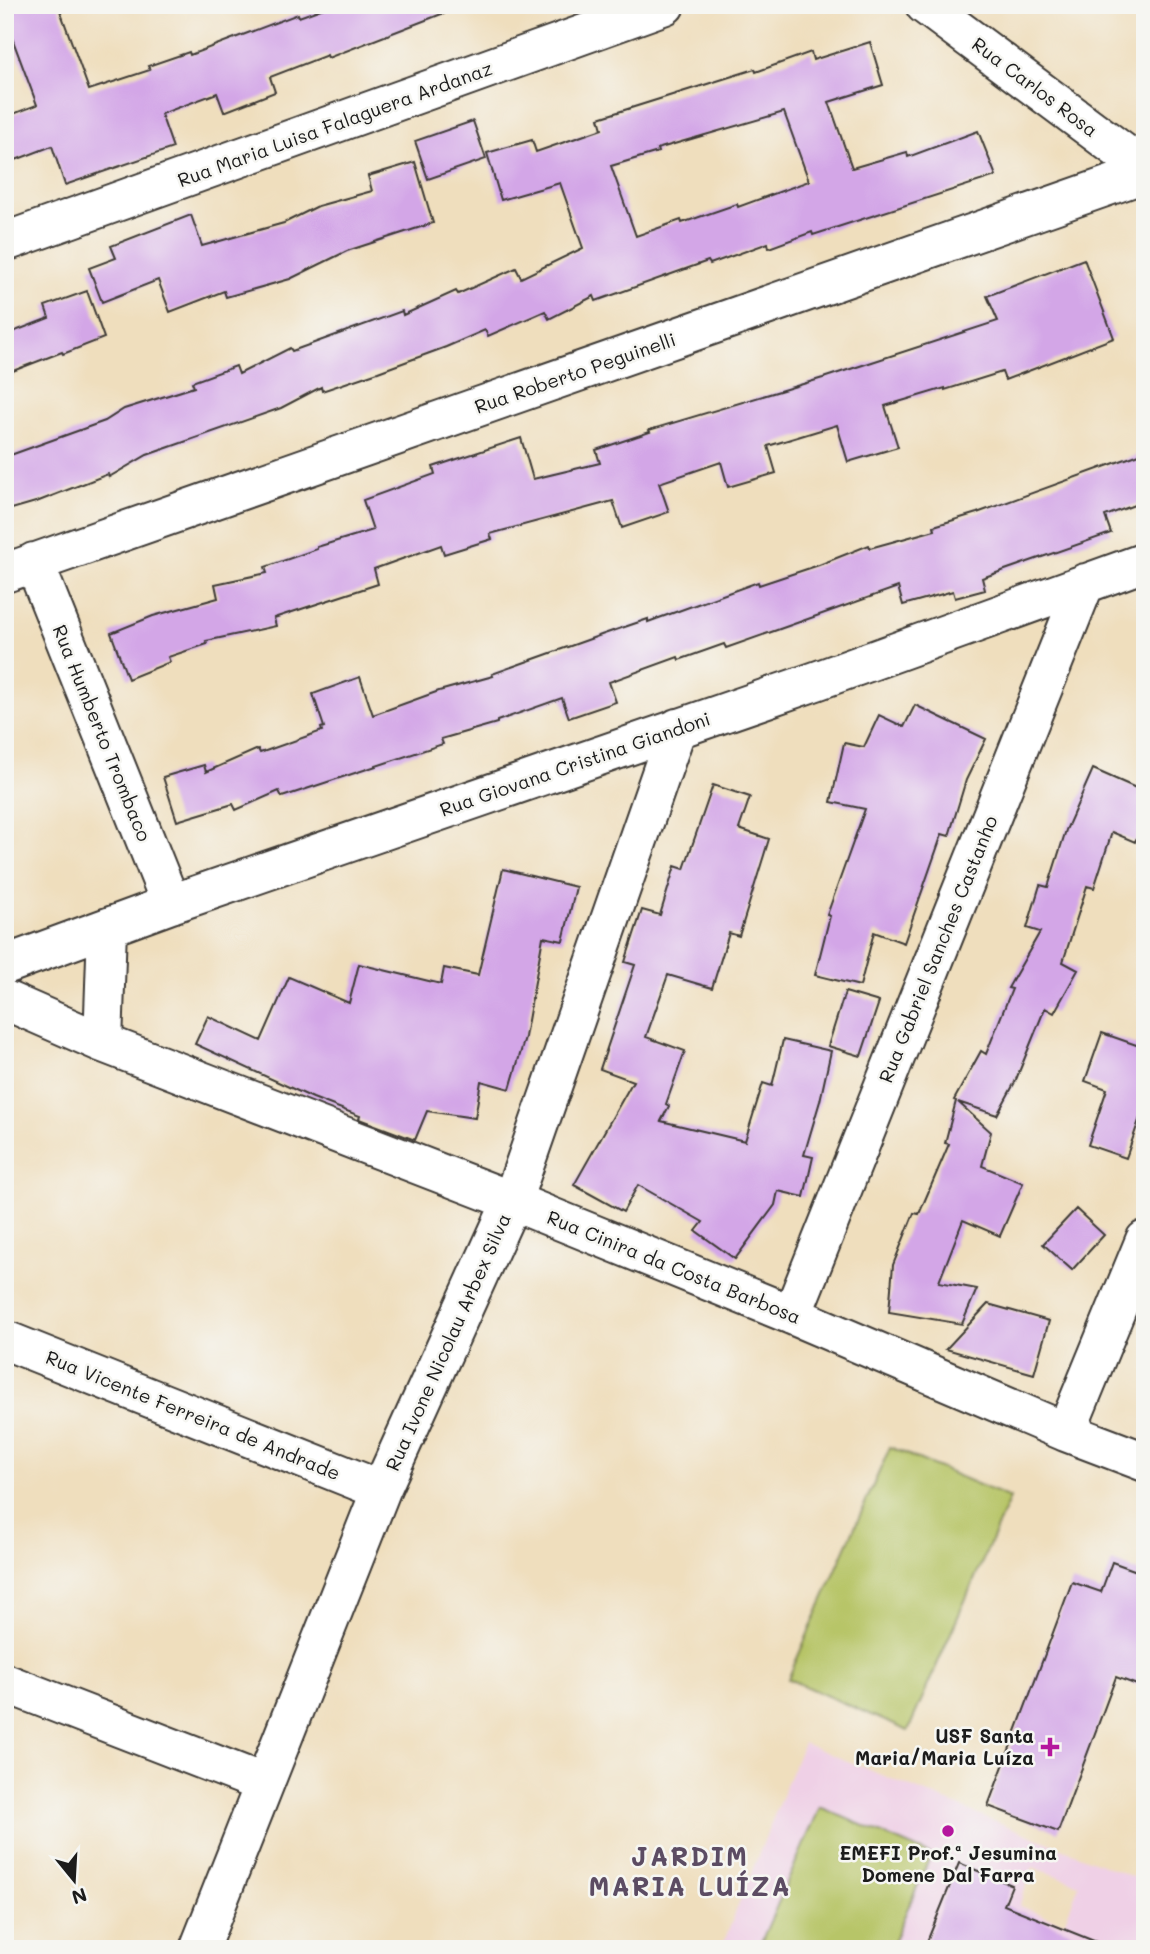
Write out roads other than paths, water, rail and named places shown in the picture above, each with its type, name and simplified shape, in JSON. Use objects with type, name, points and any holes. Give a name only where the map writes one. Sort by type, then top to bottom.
[{"type":"street","name":"Rua Maria Luisa Falaguera Ardanaz","points":[[5,242],[665,5]]},
{"type":"street","name":"Rua Carlos Rosa","points":[[925,5],[1145,171]]},
{"type":"street","name":"Rua Roberto Peguinelli","points":[[20,568],[1145,171]]},
{"type":"street","name":"Rua Giovana Cristina Giandoni","points":[[5,965],[171,904],[816,681],[1145,562]]},
{"type":"street","name":"Rua Humberto Trombaco","points":[[20,568],[171,904]]},
{"type":"street","name":"Rua Gabriel Sanches Castanho","points":[[792,1315],[1085,583]]},
{"type":"street","name":"Rua Ivone Nicolau Arbex Silva","points":[[199,1949],[381,1490],[512,1201],[677,728]]},
{"type":"street","points":[[103,1043],[107,928]]},
{"type":"street","name":"Rua Cinira da Costa Barbosa","points":[[5,1000],[103,1043],[512,1201],[792,1315],[1066,1432],[1145,1462]]},
{"type":"street","points":[[1066,1432],[1145,1240]]},
{"type":"street","name":"Rua Vicente Ferreira de Andrade","points":[[5,1340],[381,1490]]},
{"type":"street","points":[[5,1683],[263,1783]]},
{"type":"place","name":"USF Santa Maria/Maria Luíza","points":[[1050,1747]]},
{"type":"place","name":"EMEFI Prof.ª Jesumina Domene Dal Farra","points":[[948,1831]]},
{"type":"district","name":"JARDIM MARIA LUÍZA","points":[[690,1872]]}]
